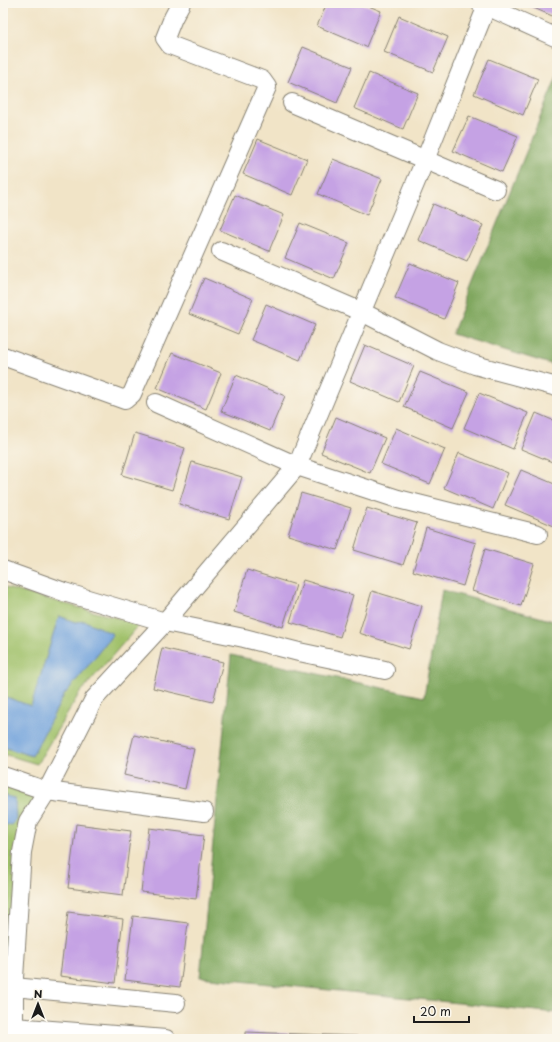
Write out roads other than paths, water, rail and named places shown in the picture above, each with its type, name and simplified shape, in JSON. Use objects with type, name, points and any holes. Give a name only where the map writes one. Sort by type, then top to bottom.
[{"type":"street","points":[[3,356],[125,400],[132,394],[267,87],[262,80],[170,45],[165,38],[181,3]]},
{"type":"street","points":[[166,1039],[14,1033],[11,981],[22,852],[28,821],[47,792],[94,699],[165,622],[297,466],[425,160],[485,4],[555,38]]},
{"type":"street","points":[[292,103],[496,190]]},
{"type":"street","points":[[221,251],[362,312],[438,351],[475,365],[557,387]]},
{"type":"street","points":[[156,403],[297,466],[398,499],[538,534]]},
{"type":"street","points":[[3,570],[64,592],[165,622],[244,638],[300,652],[385,670]]},
{"type":"street","points":[[3,776],[47,792],[204,812]]},
{"type":"street","points":[[11,981],[176,1003]]},
{"type":"water","points":[[59,616],[75,622],[85,621],[113,634],[64,695],[32,756],[3,747],[3,696],[31,706]]},
{"type":"water","points":[[3,795],[15,798],[16,819],[12,825],[3,825]]}]
